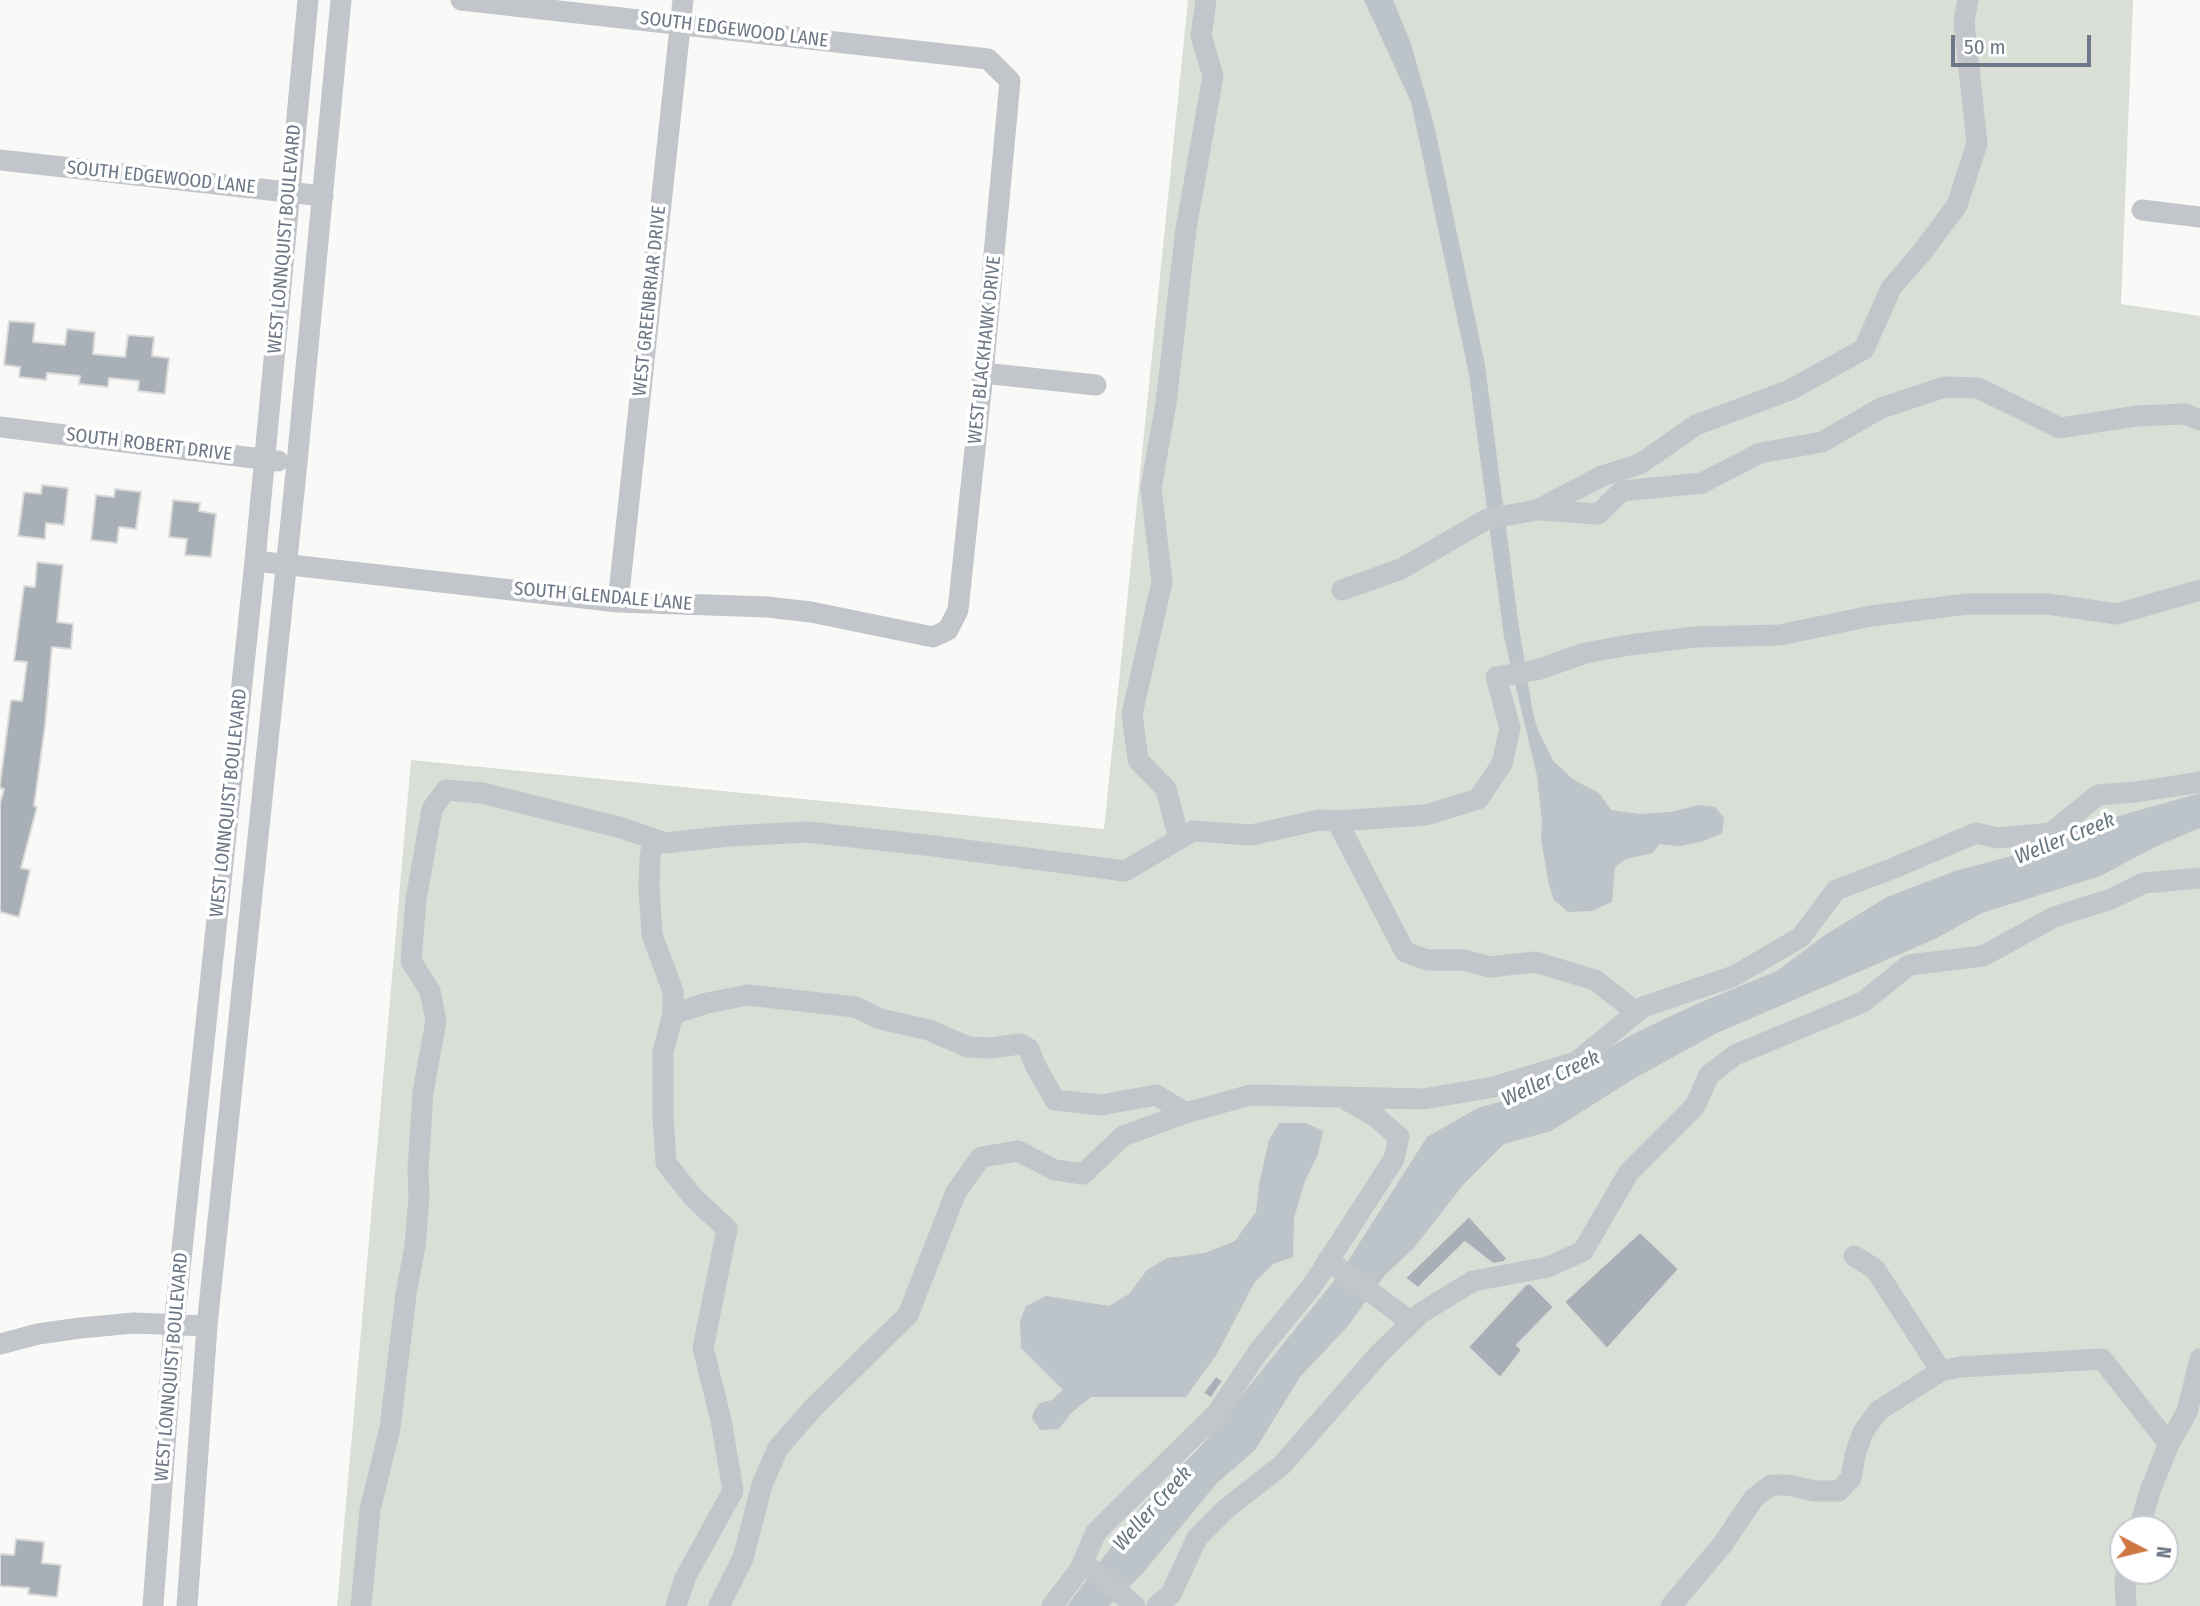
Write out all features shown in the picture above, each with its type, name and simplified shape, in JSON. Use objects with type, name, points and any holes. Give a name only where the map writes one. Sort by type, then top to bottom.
[{"type":"street","name":"WEST LONNQUIST BOULEVARD","points":[[153,1606],[174,1325],[255,561],[308,0]]},
{"type":"street","name":"WEST LONNQUIST BOULEVARD","points":[[187,1606],[207,1326],[287,564],[341,0]]},
{"type":"street","name":"SOUTH EDGEWOOD LANE","points":[[461,0],[988,59],[1002,71]]},
{"type":"street","name":"WEST GREENBRIAR DRIVE","points":[[618,602],[683,0]]},
{"type":"street","points":[[1179,839],[1166,789],[1138,761],[1132,714],[1162,582],[1152,488],[1166,402],[1186,229],[1213,76],[1201,36],[1206,0]]},
{"type":"street","points":[[1537,510],[1602,476],[1640,464],[1696,425],[1790,390],[1864,349],[1891,288],[1957,205],[1977,145],[1964,21],[1968,0]]},
{"type":"street","name":"WEST BLACKHAWK DRIVE","points":[[948,631],[958,610],[984,373],[1010,94],[1010,81],[1002,71]]},
{"type":"street","name":"SOUTH EDGEWOOD LANE","points":[[0,160],[323,196]]},
{"type":"street","points":[[2142,210],[2200,217]]},
{"type":"street","points":[[984,373],[1096,385]]},
{"type":"street","points":[[1342,590],[1401,569],[1497,518],[1537,510],[1598,514],[1622,491],[1702,483],[1760,453],[1822,442],[1881,408],[1945,387],[1978,388],[2060,428],[2136,416],[2185,414],[2200,420]]},
{"type":"street","name":"SOUTH ROBERT DRIVE","points":[[0,427],[297,463]]},
{"type":"street","name":"SOUTH GLENDALE LANE","points":[[255,561],[618,602],[767,607],[811,612],[933,637],[948,631]]},
{"type":"street","points":[[361,1606],[370,1510],[390,1428],[406,1294],[415,1246],[424,1092],[436,1020],[430,991],[411,961],[416,900],[432,808],[446,790],[482,793],[622,828],[665,843],[807,832],[1125,871],[1193,831],[1251,835],[1319,821],[1426,815],[1478,799],[1502,764],[1510,728],[1496,677],[1537,670],[1585,653],[1695,637],[1780,635],[1871,616],[1967,604],[2048,604],[2117,614],[2200,590]]},
{"type":"street","points":[[719,1606],[743,1558],[762,1485],[778,1448],[814,1407],[908,1315],[956,1192],[981,1157],[1018,1151],[1055,1170],[1083,1174],[1123,1136],[1186,1113],[1250,1095],[1424,1099],[1493,1087],[1576,1062],[1643,1007],[1734,976],[1801,937],[1836,890],[1976,833],[1998,838],[2051,833],[2098,795],[2200,782]]},
{"type":"street","points":[[1338,821],[1405,952],[1427,960],[1464,960],[1490,967],[1535,962],[1595,980],[1636,1012]]},
{"type":"street","points":[[653,839],[649,888],[652,935],[673,991],[673,1014],[663,1052],[666,1163],[693,1197],[727,1229],[703,1348],[721,1420],[733,1491],[685,1578],[676,1606]]},
{"type":"street","points":[[1157,1606],[1171,1594],[1197,1538],[1227,1508],[1282,1465],[1380,1353],[1421,1312],[1474,1281],[1548,1267],[1583,1251],[1629,1172],[1695,1106],[1709,1075],[1735,1055],[1863,1002],[1909,965],[1983,956],[2054,917],[2110,899],[2144,883],[2200,878]]},
{"type":"street","points":[[673,1014],[748,995],[855,1007],[880,1019],[929,1030],[968,1047],[990,1048],[1020,1044],[1029,1049],[1055,1100],[1101,1105],[1156,1095],[1186,1113]]},
{"type":"street","points":[[1052,1606],[1086,1564],[1096,1532],[1217,1413],[1258,1352],[1312,1286],[1335,1264],[1394,1158],[1399,1137],[1376,1117],[1341,1096]]},
{"type":"street","points":[[1854,1256],[1874,1269],[1941,1371]]},
{"type":"street","points":[[1335,1264],[1387,1304],[1404,1330]]},
{"type":"street","points":[[0,1344],[38,1334],[134,1323],[207,1326]]},
{"type":"street","points":[[1671,1606],[1722,1545],[1754,1498],[1771,1485],[1788,1485],[1814,1491],[1839,1491],[1852,1478],[1855,1455],[1863,1432],[1878,1411],[1941,1371],[1960,1367],[2102,1359],[2169,1444]]},
{"type":"street","points":[[2144,1515],[2150,1491],[2169,1444],[2187,1412],[2200,1359]]},
{"type":"street","points":[[1086,1564],[1135,1606]]},
{"type":"street","points":[[2125,1585],[2126,1606]]},
{"type":"shaded area","points":[[1188,0],[2133,0],[2121,304],[2200,316],[2200,1606],[337,1606],[411,760],[1104,829]]},
{"type":"water","points":[[1364,0],[1393,0],[1411,44],[1434,125],[1485,365],[1518,621],[1537,728],[1554,762],[1574,780],[1599,793],[1611,810],[1639,814],[1672,812],[1698,805],[1715,807],[1724,818],[1722,833],[1704,841],[1680,846],[1659,844],[1653,853],[1626,859],[1615,867],[1612,902],[1592,911],[1568,912],[1554,900],[1549,885],[1541,839],[1542,821],[1537,776],[1504,637],[1469,374],[1411,102]]},
{"type":"water","name":"Weller Creek","points":[[2200,793],[2200,828],[2157,846],[2100,876],[1982,913],[1935,939],[1717,1033],[1635,1078],[1551,1131],[1504,1144],[1463,1185],[1413,1249],[1385,1275],[1348,1326],[1300,1377],[1255,1450],[1217,1483],[1142,1574],[1109,1606],[1067,1606],[1143,1505],[1202,1445],[1341,1272],[1427,1137],[1478,1108],[1541,1090],[1629,1036],[1692,1006],[1777,971],[1825,935],[1887,897],[1955,871],[2012,856],[2073,829]]},
{"type":"water","points":[[1279,1123],[1306,1123],[1323,1131],[1318,1154],[1305,1181],[1294,1218],[1293,1257],[1273,1264],[1254,1283],[1217,1354],[1186,1397],[1091,1397],[1071,1413],[1059,1429],[1040,1430],[1032,1418],[1034,1411],[1040,1403],[1052,1400],[1063,1390],[1021,1348],[1020,1321],[1026,1306],[1046,1296],[1109,1306],[1129,1294],[1147,1270],[1167,1258],[1205,1253],[1235,1241],[1256,1212],[1269,1140]]},
{"type":"building","points":[[9,321],[35,323],[33,342],[65,345],[67,329],[95,332],[93,354],[125,357],[128,335],[154,337],[152,356],[169,358],[165,394],[138,391],[139,381],[109,378],[108,387],[79,384],[80,376],[47,373],[46,380],[19,377],[20,367],[4,365]]},
{"type":"building","points":[[42,485],[68,488],[64,525],[46,523],[45,539],[18,536],[24,492],[41,494]]},
{"type":"building","points":[[115,489],[141,492],[136,529],[119,527],[117,543],[91,540],[96,495],[114,497]]},
{"type":"building","points":[[173,500],[200,503],[199,511],[216,514],[211,557],[185,555],[187,539],[169,537]]},
{"type":"building","points":[[37,562],[63,565],[57,622],[73,624],[71,649],[52,647],[34,806],[37,807],[21,868],[30,870],[19,917],[0,912],[0,803],[4,789],[0,788],[0,784],[11,700],[22,701],[27,662],[14,661],[24,586],[35,587]]},
{"type":"building","points":[[1469,1216],[1507,1258],[1504,1262],[1493,1264],[1465,1242],[1418,1288],[1405,1278]]},
{"type":"building","points":[[1640,1232],[1679,1269],[1607,1349],[1564,1302]]},
{"type":"building","points":[[1526,1284],[1531,1284],[1554,1307],[1517,1345],[1522,1350],[1500,1378],[1468,1347]]},
{"type":"building","points":[[1216,1376],[1223,1381],[1211,1398],[1203,1393]]},
{"type":"building","points":[[16,1539],[44,1542],[42,1563],[61,1565],[57,1597],[28,1594],[29,1588],[0,1586],[0,1554],[14,1555]]}]
